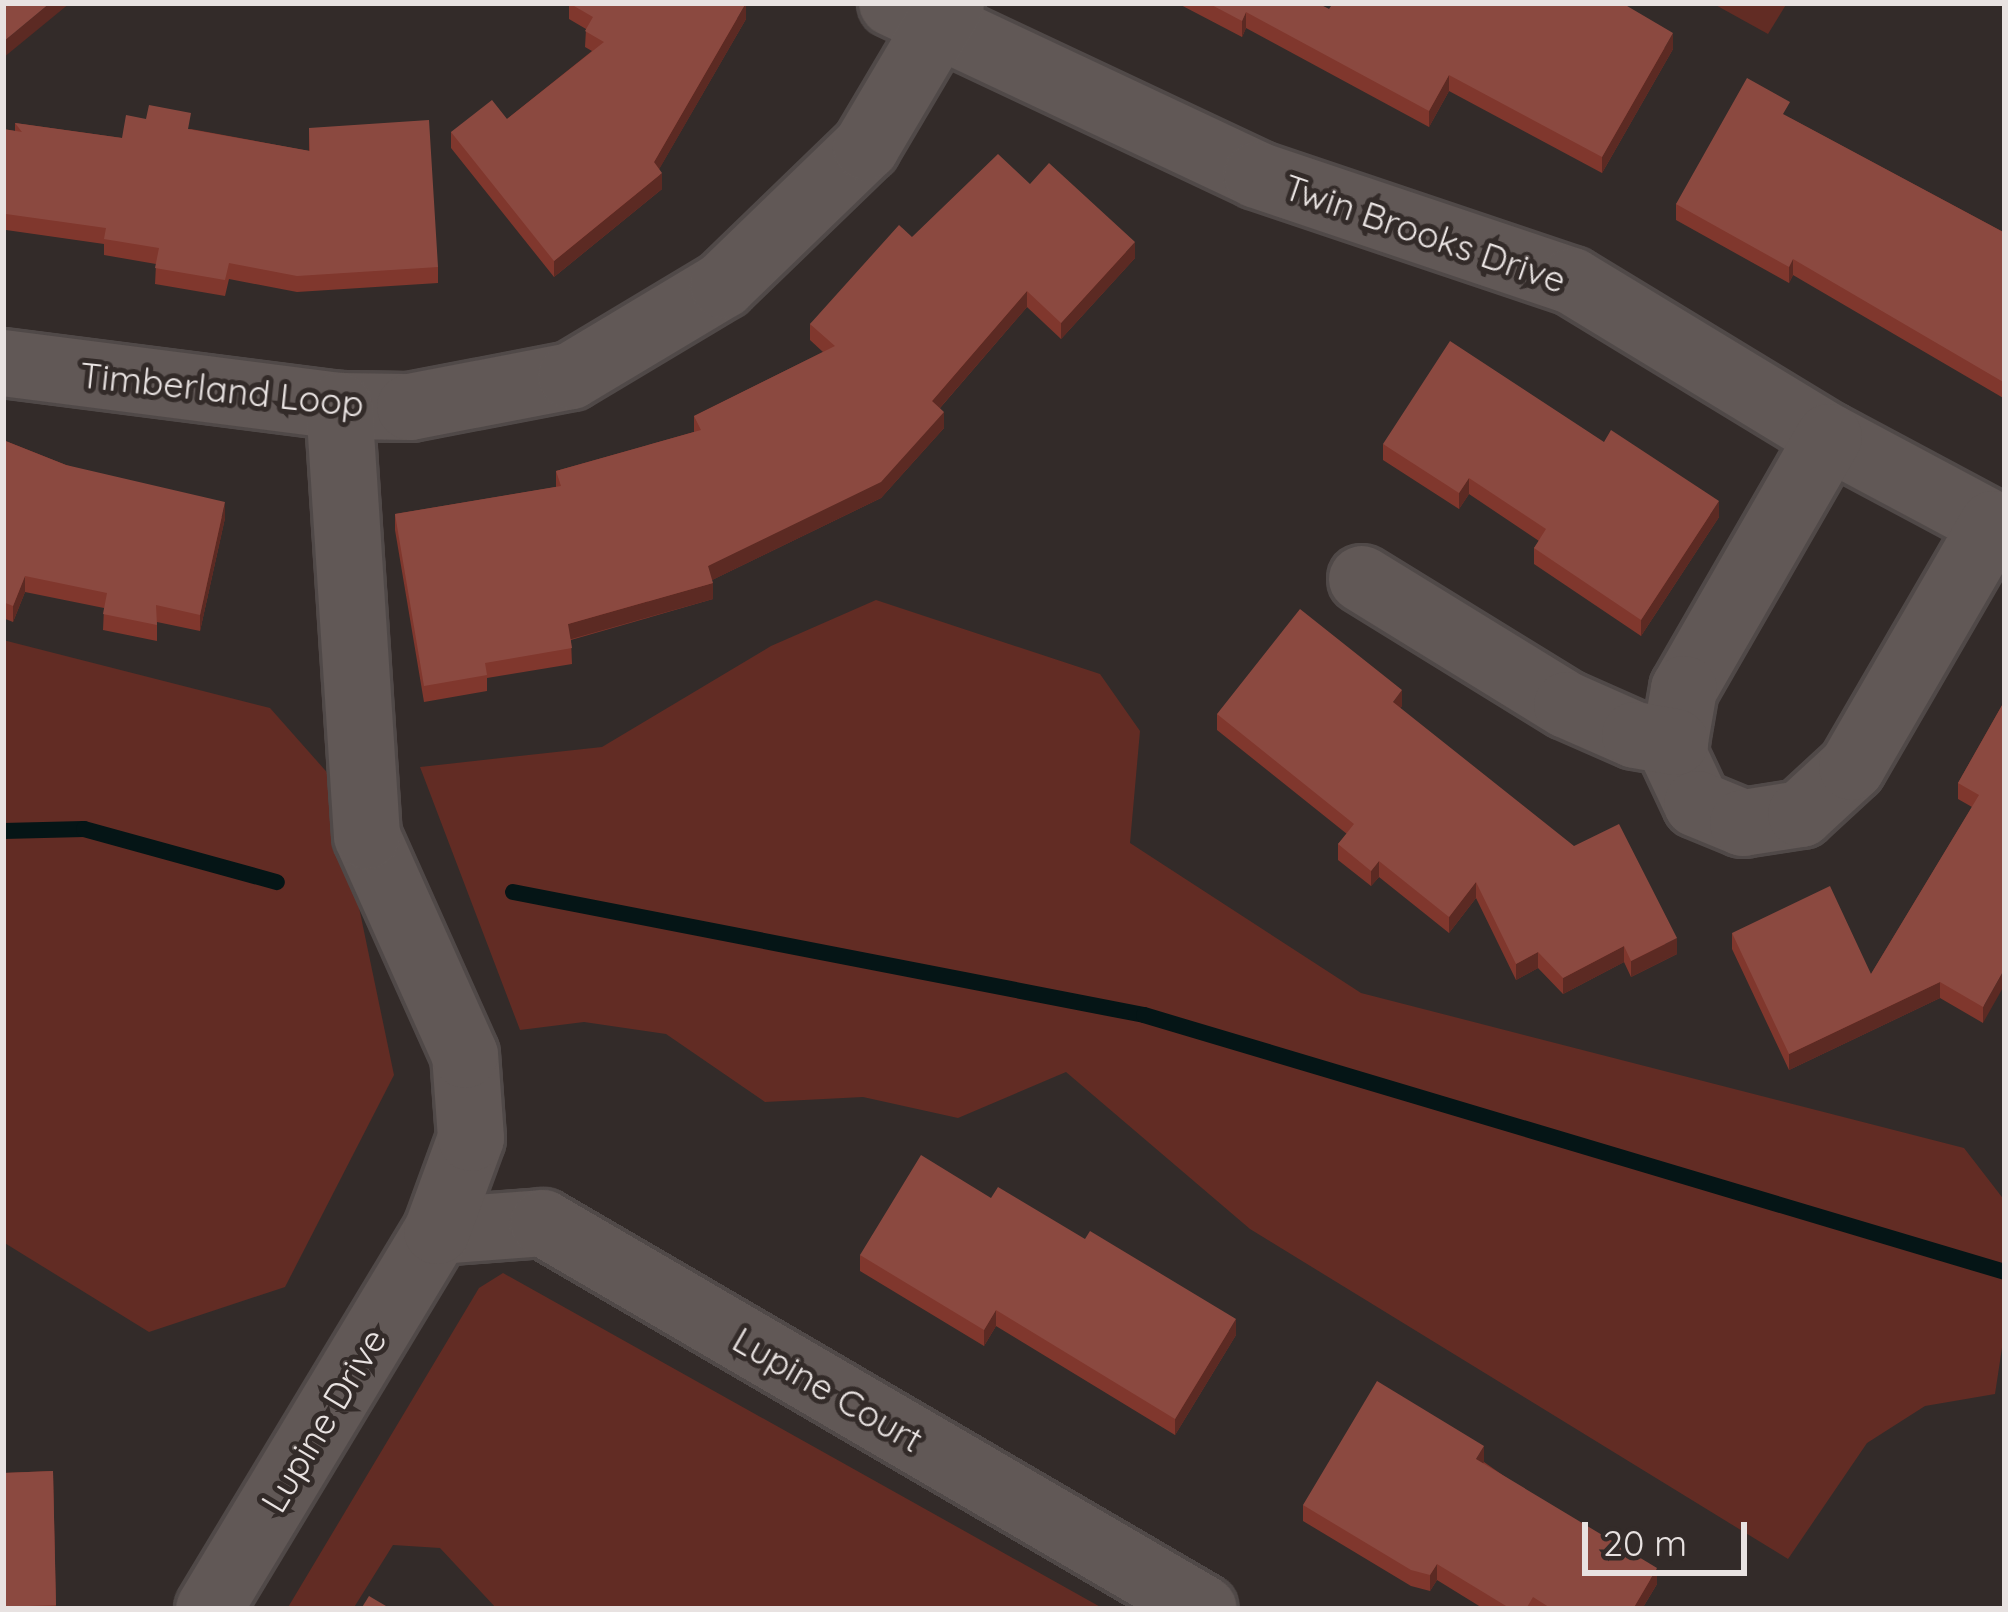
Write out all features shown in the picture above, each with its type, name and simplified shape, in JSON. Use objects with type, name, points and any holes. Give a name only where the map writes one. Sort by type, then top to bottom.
[{"type":"street","name":"Timberland Loop","points":[[3,363],[339,406],[410,407],[571,376],[648,335],[723,285],[866,147],[926,11]]},
{"type":"street","name":"Twin Brooks Drive","points":[[926,11],[1257,176],[1572,281],[1828,436],[1999,528]]},
{"type":"street","name":"Lupine Drive","points":[[209,1609],[437,1231],[473,1114],[465,1055],[367,836],[339,406]]},
{"type":"street","points":[[1828,436],[1684,688],[1675,742],[1697,804],[1743,823],[1801,814],[1852,767],[1999,528]]},
{"type":"street","points":[[1362,579],[1568,705],[1635,735],[1675,742]]},
{"type":"street","name":"Lupine Court","points":[[437,1231],[543,1222],[1204,1609]]},
{"type":"shaded area","points":[[1712,3],[1787,3],[1768,34]]},
{"type":"shaded area","points":[[876,600],[1100,674],[1140,731],[1130,843],[1361,993],[1964,1148],[2005,1201],[2005,1328],[1995,1394],[1925,1406],[1867,1443],[1788,1559],[1250,1229],[1066,1072],[958,1118],[863,1097],[765,1102],[666,1034],[584,1022],[520,1030],[420,767],[602,747],[771,646]]},
{"type":"shaded area","points":[[3,640],[270,708],[332,778],[394,1075],[285,1287],[149,1332],[3,1242]]},
{"type":"shaded area","points":[[503,1273],[1104,1609],[497,1609],[440,1548],[393,1545],[353,1609],[287,1609],[479,1288]]},
{"type":"building","points":[[3,3],[50,3],[3,42]]},
{"type":"building","points":[[569,3],[746,3],[654,162],[662,173],[554,261],[451,132],[492,100],[507,119],[604,42],[585,31],[593,17]]},
{"type":"building","points":[[1208,3],[1317,3],[1329,9],[1333,3],[1622,3],[1673,33],[1602,157],[1449,75],[1429,111],[1246,12],[1242,21]]},
{"type":"building","points":[[1747,78],[1790,102],[1783,114],[2005,233],[2005,383],[1793,259],[1789,267],[1676,204]]},
{"type":"building","points":[[149,105],[191,113],[188,129],[310,151],[309,128],[429,120],[438,267],[297,276],[229,263],[225,280],[155,268],[159,248],[104,239],[106,228],[6,214],[3,225],[3,129],[22,132],[15,123],[122,138],[126,115],[146,119]]},
{"type":"building","points":[[998,154],[1030,184],[1049,163],[1135,242],[1061,323],[1027,291],[932,401],[944,412],[881,482],[708,566],[713,583],[568,624],[572,648],[485,663],[487,675],[424,686],[395,514],[561,486],[556,471],[701,430],[694,416],[835,346],[810,324],[899,225],[912,237]]},
{"type":"building","points":[[1450,341],[1604,442],[1611,430],[1719,501],[1641,620],[1534,548],[1546,529],[1469,478],[1459,493],[1383,444]]},
{"type":"building","points":[[3,440],[66,465],[225,502],[200,615],[156,605],[157,625],[103,614],[107,593],[25,576],[13,606],[3,602]]},
{"type":"building","points":[[1300,609],[1402,690],[1393,702],[1574,846],[1619,824],[1677,938],[1631,961],[1624,946],[1563,978],[1538,952],[1516,964],[1476,882],[1449,917],[1379,861],[1371,871],[1338,844],[1354,824],[1217,714]]},
{"type":"building","points":[[2005,700],[2005,968],[1983,1007],[1940,982],[1789,1054],[1732,933],[1830,886],[1871,974],[1979,795],[1958,783]]},
{"type":"building","points":[[921,1155],[991,1198],[998,1187],[1085,1239],[1090,1231],[1236,1319],[1175,1419],[996,1310],[984,1330],[860,1255]]},
{"type":"building","points":[[1377,1381],[1484,1446],[1476,1459],[1657,1568],[1633,1609],[1552,1609],[1533,1597],[1526,1609],[1511,1609],[1437,1564],[1430,1575],[1411,1570],[1303,1505]]},
{"type":"building","points":[[53,1471],[56,1605],[3,1607],[3,1473]]},
{"type":"building","points":[[369,1596],[391,1609],[361,1609]]},
{"type":"waterway","points":[[3,831],[84,829],[277,882]]},
{"type":"waterway","points":[[513,892],[1144,1015],[2005,1272]]}]
